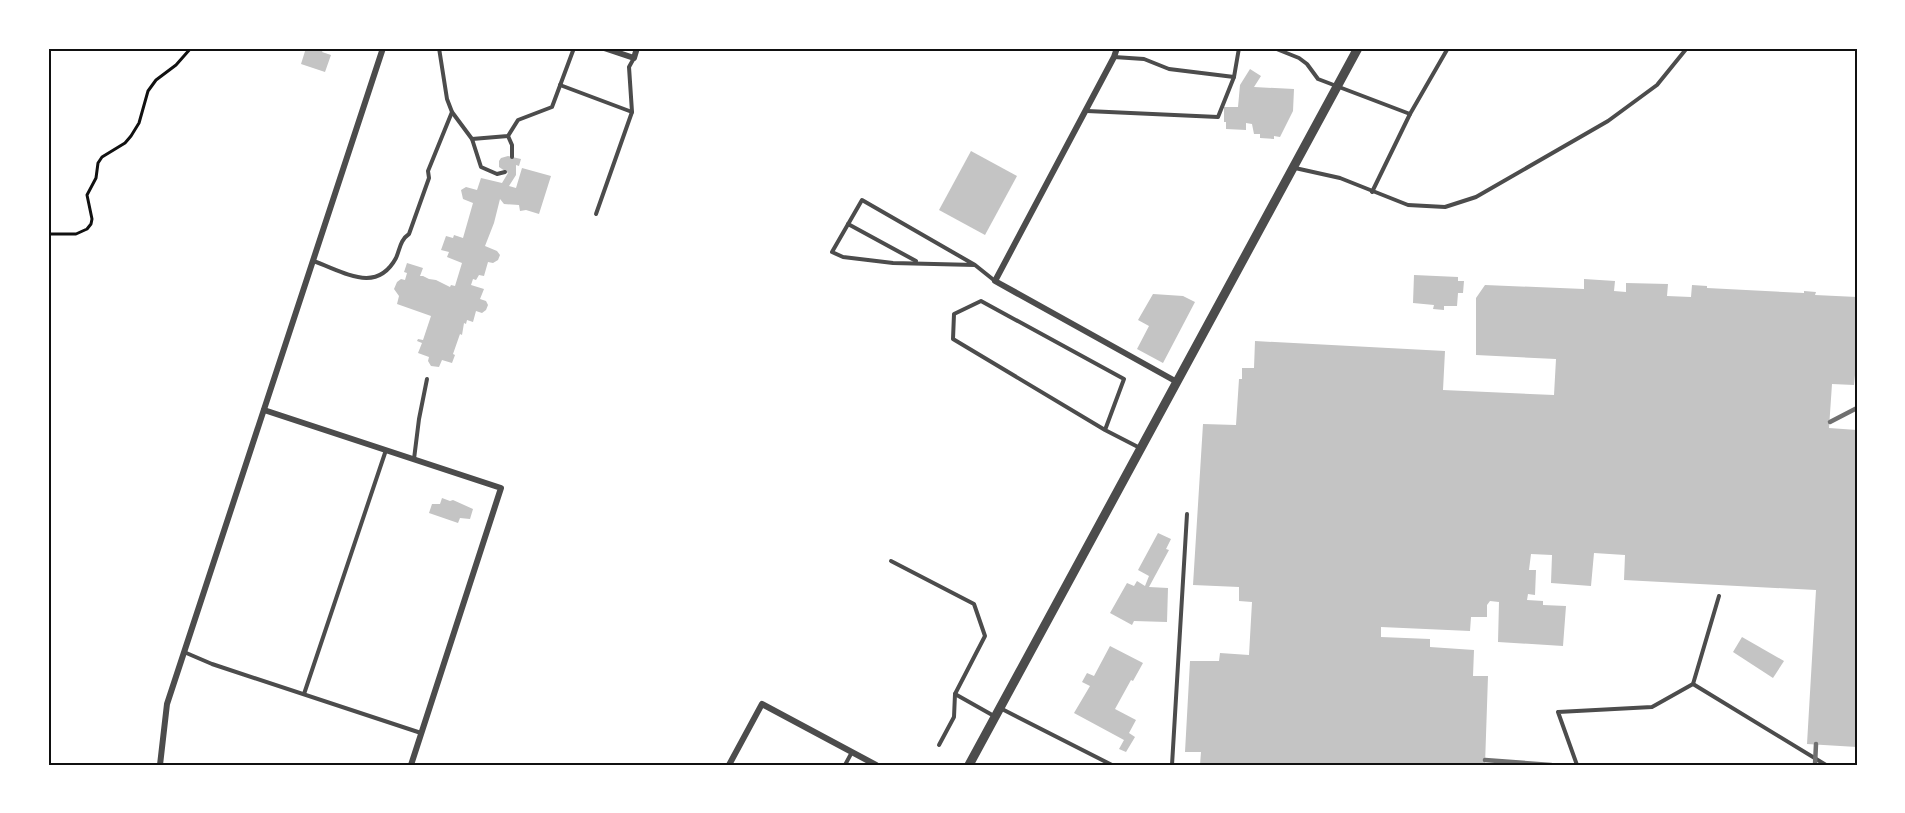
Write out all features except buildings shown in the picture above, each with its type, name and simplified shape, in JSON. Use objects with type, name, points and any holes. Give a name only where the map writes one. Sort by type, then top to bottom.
[{"type":"street","points":[[160,765],[167,704],[384,48]]},
{"type":"street","points":[[604,48],[634,58],[637,48]]},
{"type":"street","points":[[1117,48],[1087,111],[995,281],[1177,382]]},
{"type":"street","points":[[969,765],[1358,48]]},
{"type":"street","points":[[264,410],[501,488],[411,765]]},
{"type":"street","points":[[729,765],[762,704],[876,765]]},
{"type":"lane","points":[[439,48],[447,99],[452,112],[472,139],[481,167],[497,174],[505,172]]},
{"type":"lane","points":[[508,136],[518,120],[552,107],[574,48]]},
{"type":"lane","points":[[1087,111],[1218,117],[1234,77],[1239,48]]},
{"type":"lane","points":[[1274,48],[1299,58],[1307,64],[1318,79],[1410,114]]},
{"type":"lane","points":[[1372,192],[1410,114],[1448,48]]},
{"type":"lane","points":[[1294,168],[1340,178],[1408,205],[1445,207],[1476,197],[1608,121],[1657,85],[1687,48]]},
{"type":"lane","points":[[1114,57],[1144,59],[1169,69],[1234,77]]},
{"type":"lane","points":[[596,214],[632,112],[628,67],[634,58]]},
{"type":"lane","points":[[560,85],[632,112]]},
{"type":"lane","points":[[313,261],[362,278],[371,279],[386,271],[396,258],[404,237],[409,234],[429,178],[428,171],[452,112]]},
{"type":"lane","points":[[472,139],[508,136]]},
{"type":"lane","points":[[508,136],[512,145],[512,157]]},
{"type":"lane","points":[[975,265],[892,262],[843,257],[832,252],[862,200],[975,265],[995,281]]},
{"type":"lane","points":[[848,224],[918,262]]},
{"type":"lane","points":[[1105,430],[1124,379],[981,301],[954,314],[953,339],[1105,430],[1140,449]]},
{"type":"lane","points":[[414,459],[427,379]]},
{"type":"lane","points":[[304,694],[386,450]]},
{"type":"lane","points":[[1172,765],[1187,514]]},
{"type":"lane","points":[[891,561],[974,604],[985,636],[955,694],[954,717],[939,745]]},
{"type":"lane","points":[[1577,765],[1558,712],[1652,707],[1693,684],[1719,596]]},
{"type":"lane","points":[[184,652],[212,664],[421,733]]},
{"type":"lane","points":[[1693,684],[1826,765]]},
{"type":"lane","points":[[955,694],[995,717]]},
{"type":"lane","points":[[1000,708],[1112,765]]},
{"type":"lane","points":[[845,765],[852,752]]},
{"type":"path","points":[[48,234],[76,234],[87,229],[91,224],[87,195],[96,178],[98,164],[102,157],[125,143],[131,136],[139,123],[148,91],[156,80],[176,65],[191,48]]},
{"type":"railway","points":[[1830,422],[1857,408]]},
{"type":"railway","points":[[1815,765],[1816,744]]},
{"type":"railway","points":[[1485,760],[1551,765]]}]
